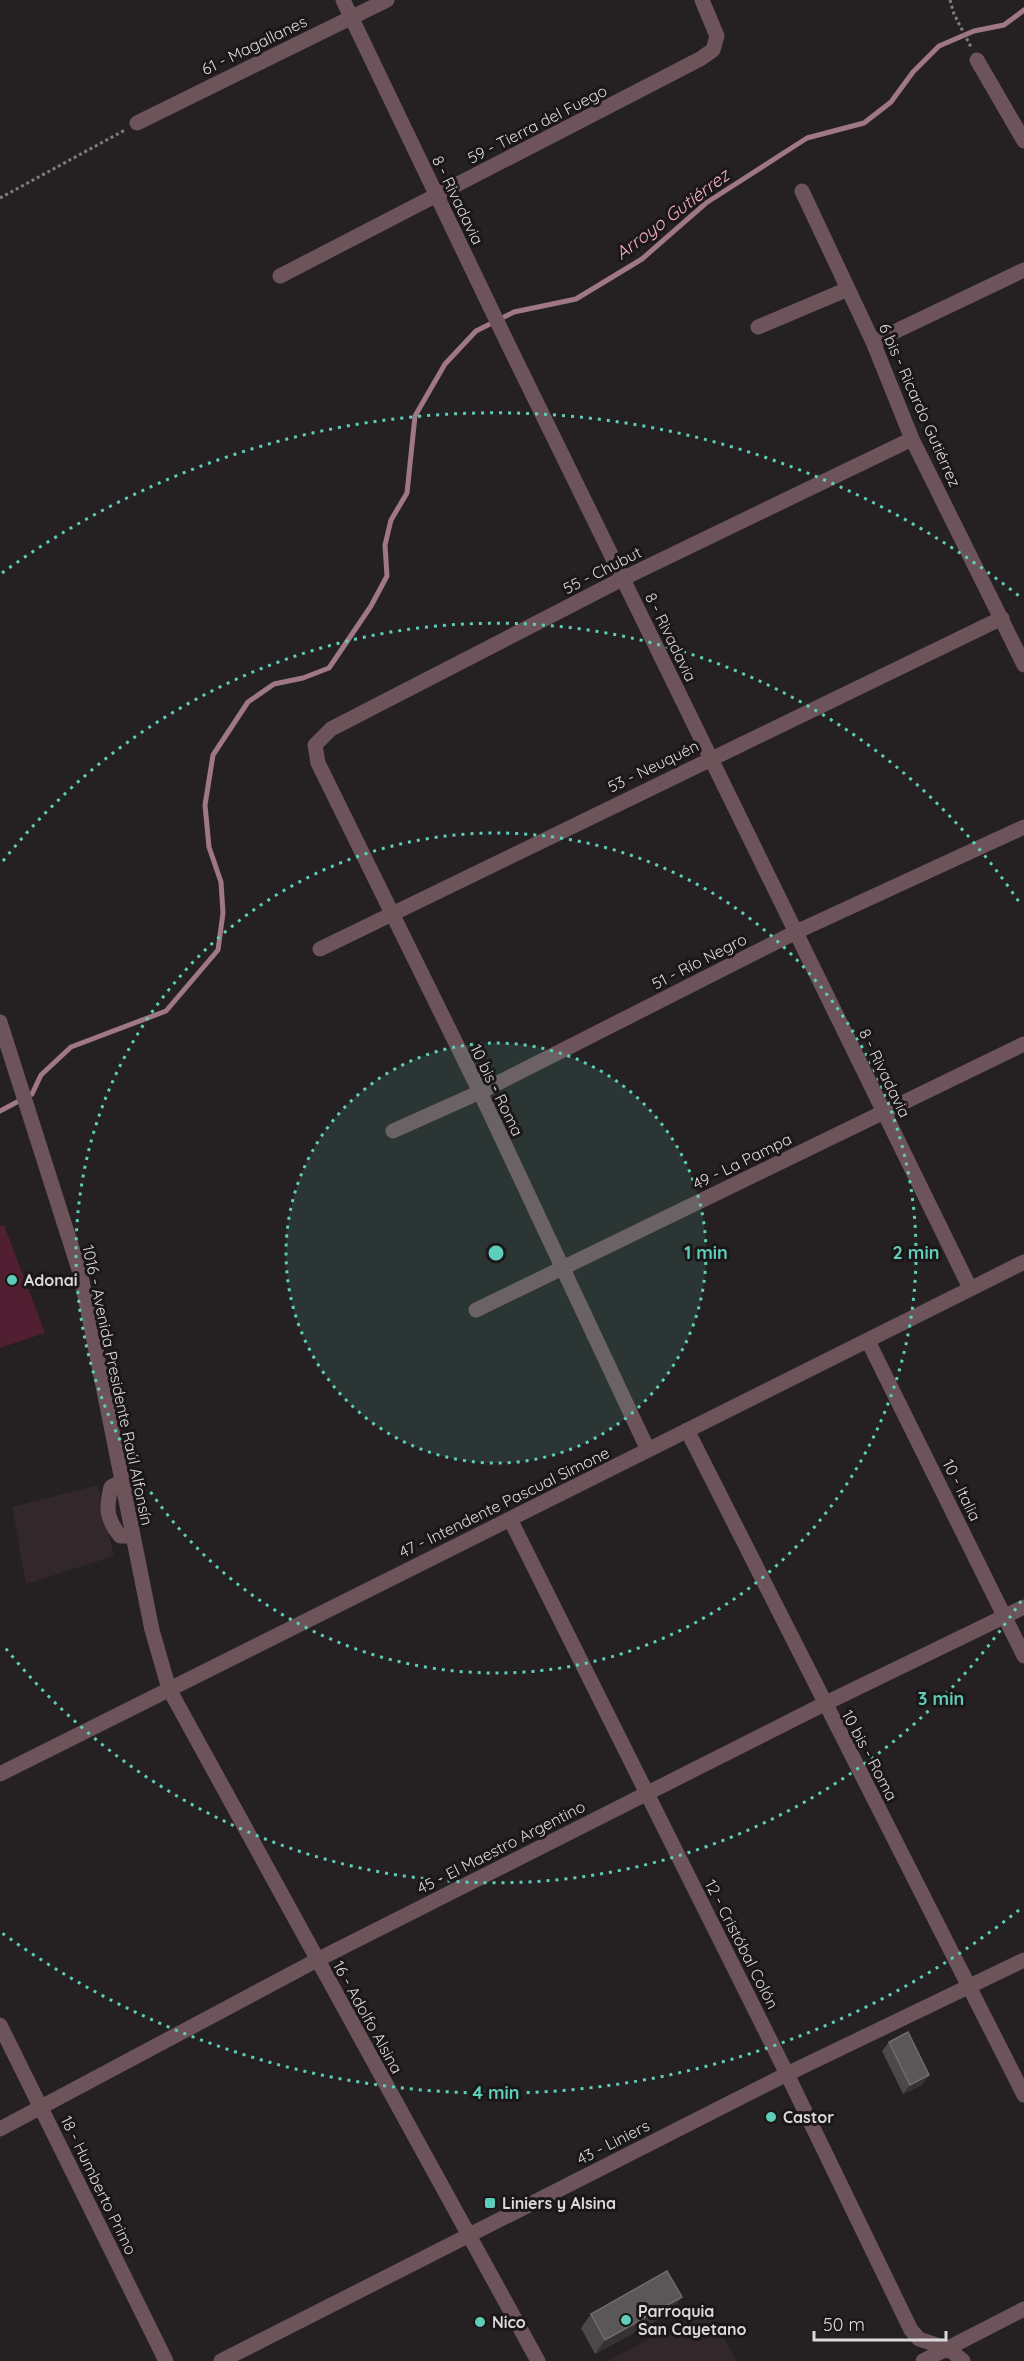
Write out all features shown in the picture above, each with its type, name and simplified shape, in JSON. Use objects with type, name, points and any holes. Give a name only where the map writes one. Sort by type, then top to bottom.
[{"type":"street","name":"8 - Rivadavia","points":[[343,0],[622,579],[970,1288]]},
{"type":"street","name":"61 - Magallanes","points":[[137,123],[387,0]]},
{"type":"street","name":"59 - Tierra del Fuego","points":[[280,276],[686,68],[713,50],[717,36],[702,0]]},
{"type":"street","points":[[977,60],[1024,141]]},
{"type":"street","name":"6 bis - Ricardo Gutiérrez","points":[[802,191],[873,342],[912,439],[1024,665]]},
{"type":"street","points":[[873,342],[1024,270]]},
{"type":"street","points":[[758,327],[848,289]]},
{"type":"street","name":"55 - Chubut","points":[[315,745],[331,729],[622,579],[912,439]]},
{"type":"street","name":"53 - Neuquén","points":[[320,949],[1002,618]]},
{"type":"street","name":"10 bis - Roma","points":[[315,745],[318,763],[480,1092],[648,1450]]},
{"type":"street","name":"51 - Río Negro","points":[[393,1131],[480,1092],[796,932],[1024,827]]},
{"type":"street","name":"1016 - Avenida Presidente Raúl Alfonsín","points":[[0,1022],[81,1276],[152,1630],[169,1689]]},
{"type":"street","name":"49 - La Pampa","points":[[476,1310],[1024,1044]]},
{"type":"street","name":"47 - Intendente Pascual Simone","points":[[0,1774],[1024,1262]]},
{"type":"street","name":"10 - Italia","points":[[868,1341],[1024,1656]]},
{"type":"street","name":"10 bis - Roma","points":[[687,1430],[1024,2095]]},
{"type":"street","name":"12 - Cristóbal Colón","points":[[510,1520],[787,2074],[911,2330],[919,2339],[949,2349],[963,2361]]},
{"type":"street","name":"45 - El Maestro Argentino","points":[[0,2129],[317,1960],[824,1704],[1024,1608]]},
{"type":"street","name":"16 - Adolfo Alsina","points":[[169,1689],[538,2361]]},
{"type":"street","name":"43 - Liniers","points":[[221,2361],[787,2074],[1024,1960]]},
{"type":"street","name":"18 - Humberto Primo","points":[[0,2025],[166,2361]]},
{"type":"street","points":[[923,2361],[1024,2309]]},
{"type":"path","points":[[950,0],[954,14],[977,60]]},
{"type":"path","points":[[0,198],[137,123]]},
{"type":"shaded area","name":"Adonai","points":[[4,1225],[45,1333],[0,1348],[0,1226]]},
{"type":"shaded area","points":[[98,1485],[114,1556],[26,1584],[12,1507]]},
{"type":"shaded area","points":[[708,2307],[736,2361],[608,2361]]},
{"type":"building","points":[[908,2032],[929,2075],[910,2085],[889,2042]]},
{"type":"building","name":"Parroquia San Cayetano","points":[[667,2271],[682,2297],[605,2340],[591,2314]]},
{"type":"waterway","name":"Arroyo Gutiérrez","points":[[0,1111],[32,1094],[41,1075],[71,1047],[166,1011],[218,950],[223,913],[221,882],[209,847],[205,805],[213,755],[248,702],[274,684],[303,678],[329,668],[371,606],[387,576],[385,545],[391,520],[407,493],[415,416],[445,364],[476,331],[514,312],[576,299],[642,259],[706,203],[807,138],[864,123],[891,102],[913,72],[939,46],[974,31],[1004,25],[1024,10]]},
{"type":"place","name":"Adonai","points":[[12,1280]]},
{"type":"place","name":"Castor","points":[[771,2117]]},
{"type":"place","name":"Liniers y Alsina","points":[[490,2203]]},
{"type":"place","name":"Parroquia San Cayetano","points":[[626,2320]]},
{"type":"place","name":"Nico","points":[[480,2322]]}]
